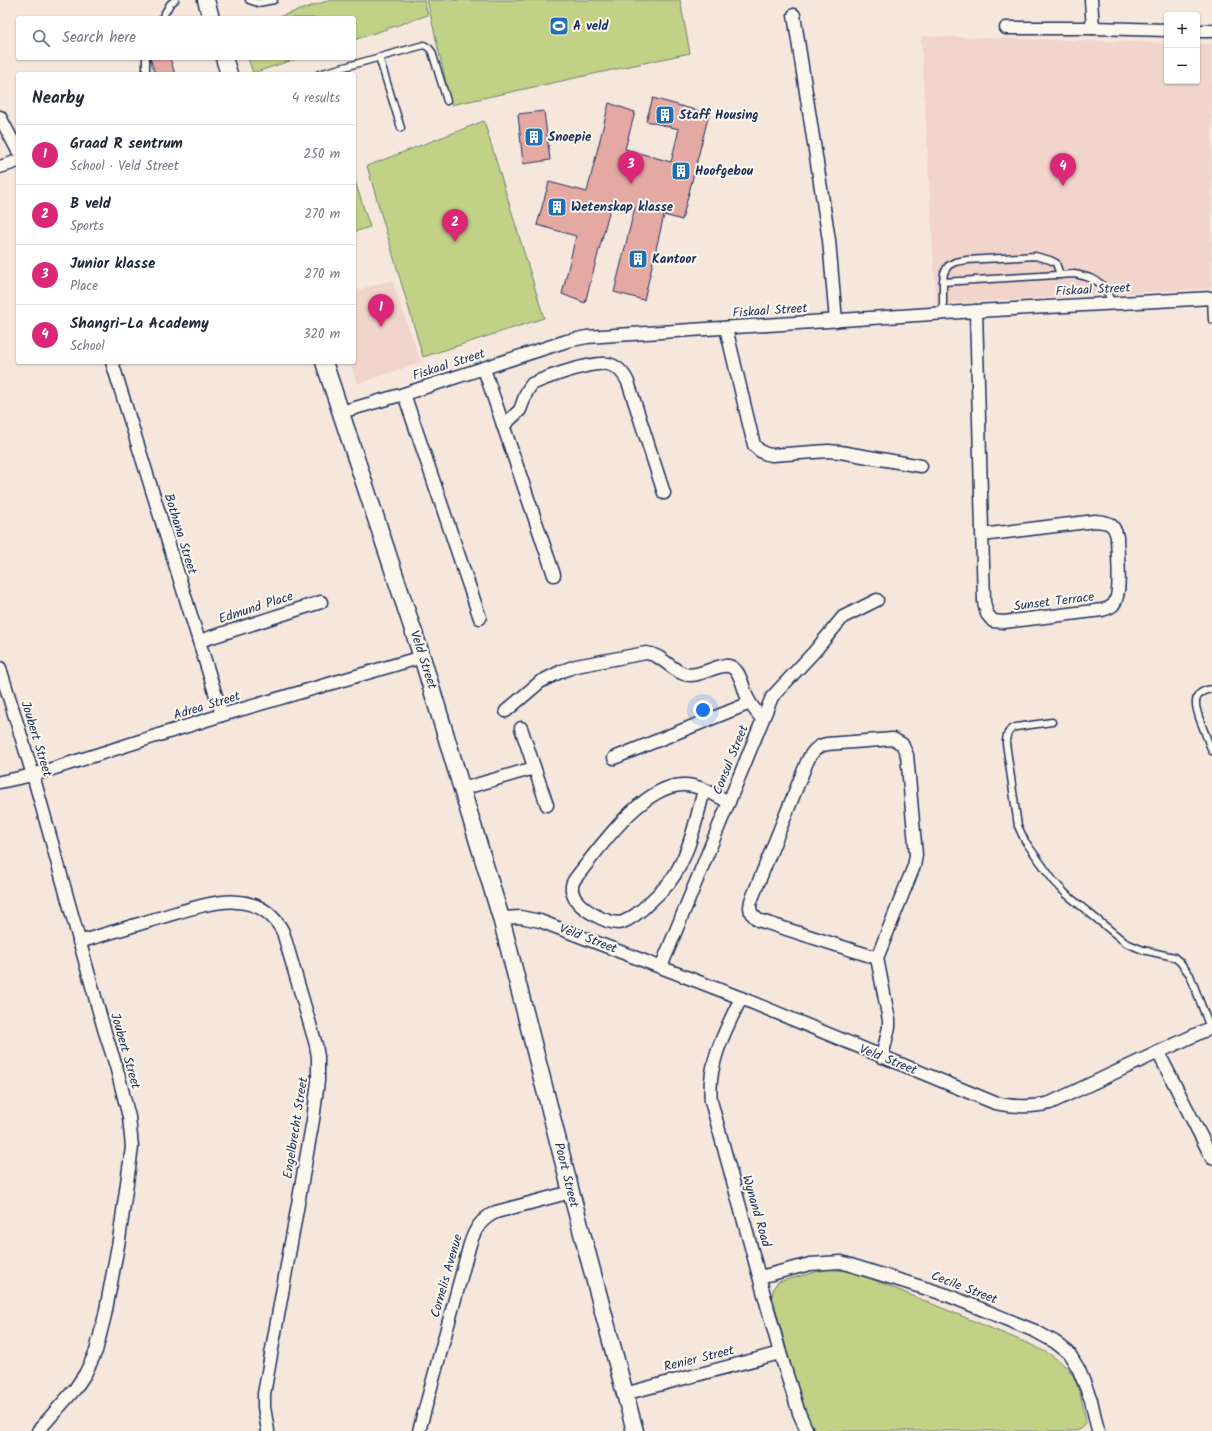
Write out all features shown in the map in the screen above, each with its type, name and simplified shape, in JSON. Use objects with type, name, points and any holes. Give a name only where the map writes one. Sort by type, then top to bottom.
[{"type":"street","points":[[206,0],[210,16]]},
{"type":"street","points":[[1091,0],[1093,28]]},
{"type":"street","points":[[794,15],[829,240],[836,321]]},
{"type":"street","points":[[1006,28],[1164,30]]},
{"type":"street","points":[[1200,31],[1212,31]]},
{"type":"street","points":[[225,60],[228,72]]},
{"type":"street","points":[[0,118],[16,147]]},
{"type":"street","points":[[0,167],[16,162]]},
{"type":"street","name":"Fiskaal Street","points":[[341,412],[484,369],[577,338],[603,335],[943,313],[1211,298]]},
{"type":"street","name":"Sunset Terrace","points":[[976,311],[982,535],[984,602],[987,614],[993,621],[1004,622],[1102,610],[1108,608],[1116,600],[1118,582],[1117,537],[1115,530],[1108,523],[1095,521],[982,535]]},
{"type":"street","points":[[726,328],[754,446],[758,450],[764,454],[772,455],[828,451],[840,452],[921,466]]},
{"type":"street","points":[[503,426],[520,410],[527,391],[532,384],[593,364],[607,363],[613,365],[622,372],[628,382],[664,493]]},
{"type":"street","name":"Bothana Street","points":[[113,364],[222,715]]},
{"type":"street","name":"Veld Street","points":[[325,364],[422,656],[501,918],[520,917],[540,921],[741,998],[995,1103],[1022,1107],[1050,1103],[1211,1028]]},
{"type":"street","points":[[484,369],[554,575]]},
{"type":"street","points":[[404,394],[480,618]]},
{"type":"street","name":"Consul Street","points":[[661,967],[770,700],[814,652],[838,621],[877,600]]},
{"type":"street","name":"Edmund Place","points":[[199,641],[321,602]]},
{"type":"street","points":[[506,710],[540,682],[562,671],[576,666],[646,653],[658,656],[667,664],[684,674],[695,674],[723,666],[733,668],[737,672],[750,703],[762,719]]},
{"type":"street","name":"Adrea Street","points":[[0,782],[33,775],[222,715],[422,656]]},
{"type":"street","name":"Joubert Street","points":[[0,668],[33,775],[79,942],[116,1066],[129,1117],[132,1147],[119,1240],[105,1315],[96,1350],[85,1374],[75,1389],[38,1431]]},
{"type":"street","points":[[614,758],[750,703]]},
{"type":"street","points":[[521,728],[547,805]]},
{"type":"street","points":[[877,958],[758,920],[754,917],[750,907],[807,762],[814,751],[827,744],[893,739],[902,744],[907,755],[916,855],[914,866],[877,958],[889,1012],[889,1027],[882,1057]]},
{"type":"street","points":[[462,789],[534,768]]},
{"type":"street","points":[[704,790],[687,848],[679,869],[669,883],[640,911],[629,920],[621,923],[613,923],[594,915],[576,900],[572,891],[574,880],[625,817],[645,800],[667,788],[677,785],[685,785],[694,786],[704,790],[729,802]]},
{"type":"street","name":"Engelbrecht Street","points":[[79,942],[218,902],[244,903],[263,910],[275,919],[284,932],[316,1045],[319,1069],[317,1097],[264,1394],[264,1408],[268,1431]]},
{"type":"street","name":"Poort Street","points":[[501,918],[571,1192],[635,1431]]},
{"type":"street","name":"Wynand Road","points":[[741,998],[716,1055],[710,1088],[711,1101],[780,1353],[799,1413],[807,1431]]},
{"type":"street","points":[[1158,1052],[1212,1158]]},
{"type":"street","name":"Cornelis Avenue","points":[[419,1431],[470,1244],[477,1228],[488,1215],[571,1192]]},
{"type":"street","name":"Cecile Street","points":[[760,1277],[810,1264],[841,1262],[947,1295],[1034,1331],[1055,1342],[1069,1353],[1079,1370],[1091,1400],[1098,1431]]},
{"type":"street","name":"Renier Street","points":[[624,1394],[780,1353]]},
{"type":"lane","points":[[163,16],[170,4],[175,0]]},
{"type":"lane","points":[[249,0],[258,3],[274,0]]},
{"type":"lane","points":[[326,72],[424,46],[429,48],[432,52],[447,101]]},
{"type":"lane","points":[[379,58],[401,128]]},
{"type":"lane","points":[[146,60],[146,72]]},
{"type":"lane","points":[[943,313],[944,273],[948,266],[956,262],[1035,256],[1056,263],[1060,275]]},
{"type":"lane","points":[[943,282],[1074,274],[1085,276],[1099,283],[1105,288],[1112,303]]},
{"type":"lane","points":[[1211,298],[1212,320]]},
{"type":"lane","points":[[1212,689],[1200,693],[1195,703],[1212,751]]},
{"type":"lane","points":[[1052,722],[1016,727],[1010,729],[1006,735],[1016,817],[1022,835],[1060,889],[1117,936],[1134,947],[1174,957],[1180,962],[1190,975],[1211,1028]]},
{"type":"shaded area","points":[[921,36],[1164,43],[1164,84],[1200,84],[1200,44],[1212,44],[1212,288],[936,304]]},
{"type":"shaded area","points":[[392,280],[421,362],[357,384],[351,364],[356,364],[356,290]]},
{"type":"green space","points":[[330,0],[424,0],[428,15],[356,39],[356,16],[281,16]]},
{"type":"green space","name":"A veld","points":[[427,0],[680,0],[690,53],[451,105]]},
{"type":"green space","points":[[249,60],[293,60],[256,72],[253,72]]},
{"type":"green space","points":[[484,121],[544,318],[423,357],[367,166]]},
{"type":"green space","points":[[356,184],[370,227],[356,231]]},
{"type":"green space","points":[[827,1269],[855,1272],[1034,1346],[1048,1354],[1066,1367],[1073,1376],[1080,1395],[1086,1421],[1081,1429],[1076,1431],[816,1431],[803,1412],[772,1295],[774,1287],[778,1282]]},
{"type":"building","points":[[151,60],[171,60],[174,72],[154,72]]},
{"type":"building","points":[[653,98],[709,114],[682,220],[664,215],[644,300],[614,292],[635,207],[612,201],[585,303],[562,294],[576,236],[537,225],[549,182],[587,192],[609,103],[635,112],[625,149],[671,162],[679,129],[646,121]]},
{"type":"building","name":"Snoepie","points":[[544,111],[550,160],[523,164],[518,114]]},
{"type":"place","name":"A veld","points":[[559,26]]},
{"type":"place","name":"Staff Housing","points":[[665,115]]},
{"type":"place","name":"Snoepie","points":[[534,137]]},
{"type":"place","name":"Hoofgebou","points":[[681,171]]},
{"type":"place","name":"Junior klasse","points":[[631,184]]},
{"type":"place","name":"Shangri-La Academy","points":[[1063,186]]},
{"type":"place","name":"Wetenskap klasse","points":[[557,207]]},
{"type":"place","name":"B veld","points":[[455,242]]},
{"type":"place","name":"Kantoor","points":[[638,259]]},
{"type":"place","name":"Graad R sentrum","points":[[381,327]]}]
